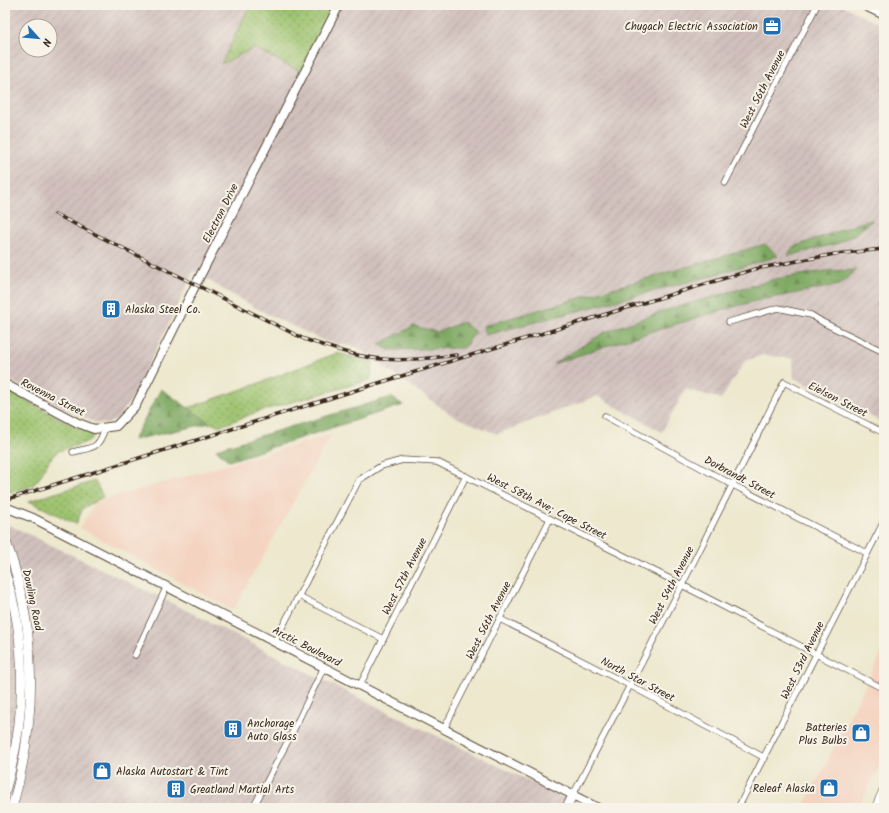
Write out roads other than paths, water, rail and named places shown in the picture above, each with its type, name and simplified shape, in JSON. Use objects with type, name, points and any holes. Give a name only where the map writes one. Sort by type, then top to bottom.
[{"type":"main road","name":"Electron Drive","points":[[116,426],[136,405],[338,5]]},
{"type":"main road","points":[[863,5],[884,16]]},
{"type":"main road","name":"Rovenna Street","points":[[5,384],[78,423],[94,429],[116,426]]},
{"type":"main road","name":"Arctic Boulevard","points":[[5,507],[33,518],[167,586],[598,808]]},
{"type":"main road","name":"Dowling Road","points":[[5,541],[18,580],[27,618],[31,671],[31,695],[26,746],[22,770],[12,808]]},
{"type":"main road","name":"Dowling Road","points":[[5,573],[19,635],[21,664],[19,721],[5,791]]},
{"type":"main road","points":[[876,806],[884,790]]},
{"type":"main road","points":[[566,808],[573,795]]},
{"type":"street","name":"West 56th Avenue","points":[[725,182],[817,5]]},
{"type":"street","points":[[729,322],[778,308],[811,315],[824,324],[884,352]]},
{"type":"street","name":"Eielson Street","points":[[784,382],[884,433]]},
{"type":"street","name":"West 54th Avenue","points":[[573,795],[682,585],[784,382]]},
{"type":"street","name":"Dorbrandt Street","points":[[605,416],[867,553]]},
{"type":"street","points":[[73,452],[95,447],[99,442],[105,428]]},
{"type":"street","name":"West 58th Ave; Cope Street","points":[[275,641],[359,480],[380,466],[403,460],[437,462],[682,585],[884,689]]},
{"type":"street","name":"West 57th Avenue","points":[[360,685],[466,476]]},
{"type":"street","name":"West 56th Avenue","points":[[444,729],[550,519]]},
{"type":"street","name":"West 53rd Avenue","points":[[738,808],[765,758],[816,654],[884,522]]},
{"type":"street","points":[[135,655],[167,586]]},
{"type":"street","points":[[299,596],[383,639]]},
{"type":"street","name":"North Star Street","points":[[500,619],[765,758]]},
{"type":"street","points":[[253,808],[324,667]]},
{"type":"railway","points":[[55,214],[304,339],[352,354],[391,360],[457,355]]},
{"type":"railway","points":[[5,500],[382,382],[755,269],[835,254],[884,249]]},
{"type":"place","name":"Chugach Electric Association","points":[[772,26]]},
{"type":"place","name":"Alaska Steel Co.","points":[[111,309]]},
{"type":"place","name":"Anchorage Auto Glass","points":[[233,729]]},
{"type":"place","name":"Batteries Plus Bulbs","points":[[861,733]]},
{"type":"place","name":"Alaska Autostart & Tint","points":[[102,771]]},
{"type":"place","name":"Releaf Alaska","points":[[829,788]]},
{"type":"place","name":"Greatland Martial Arts","points":[[176,789]]}]
